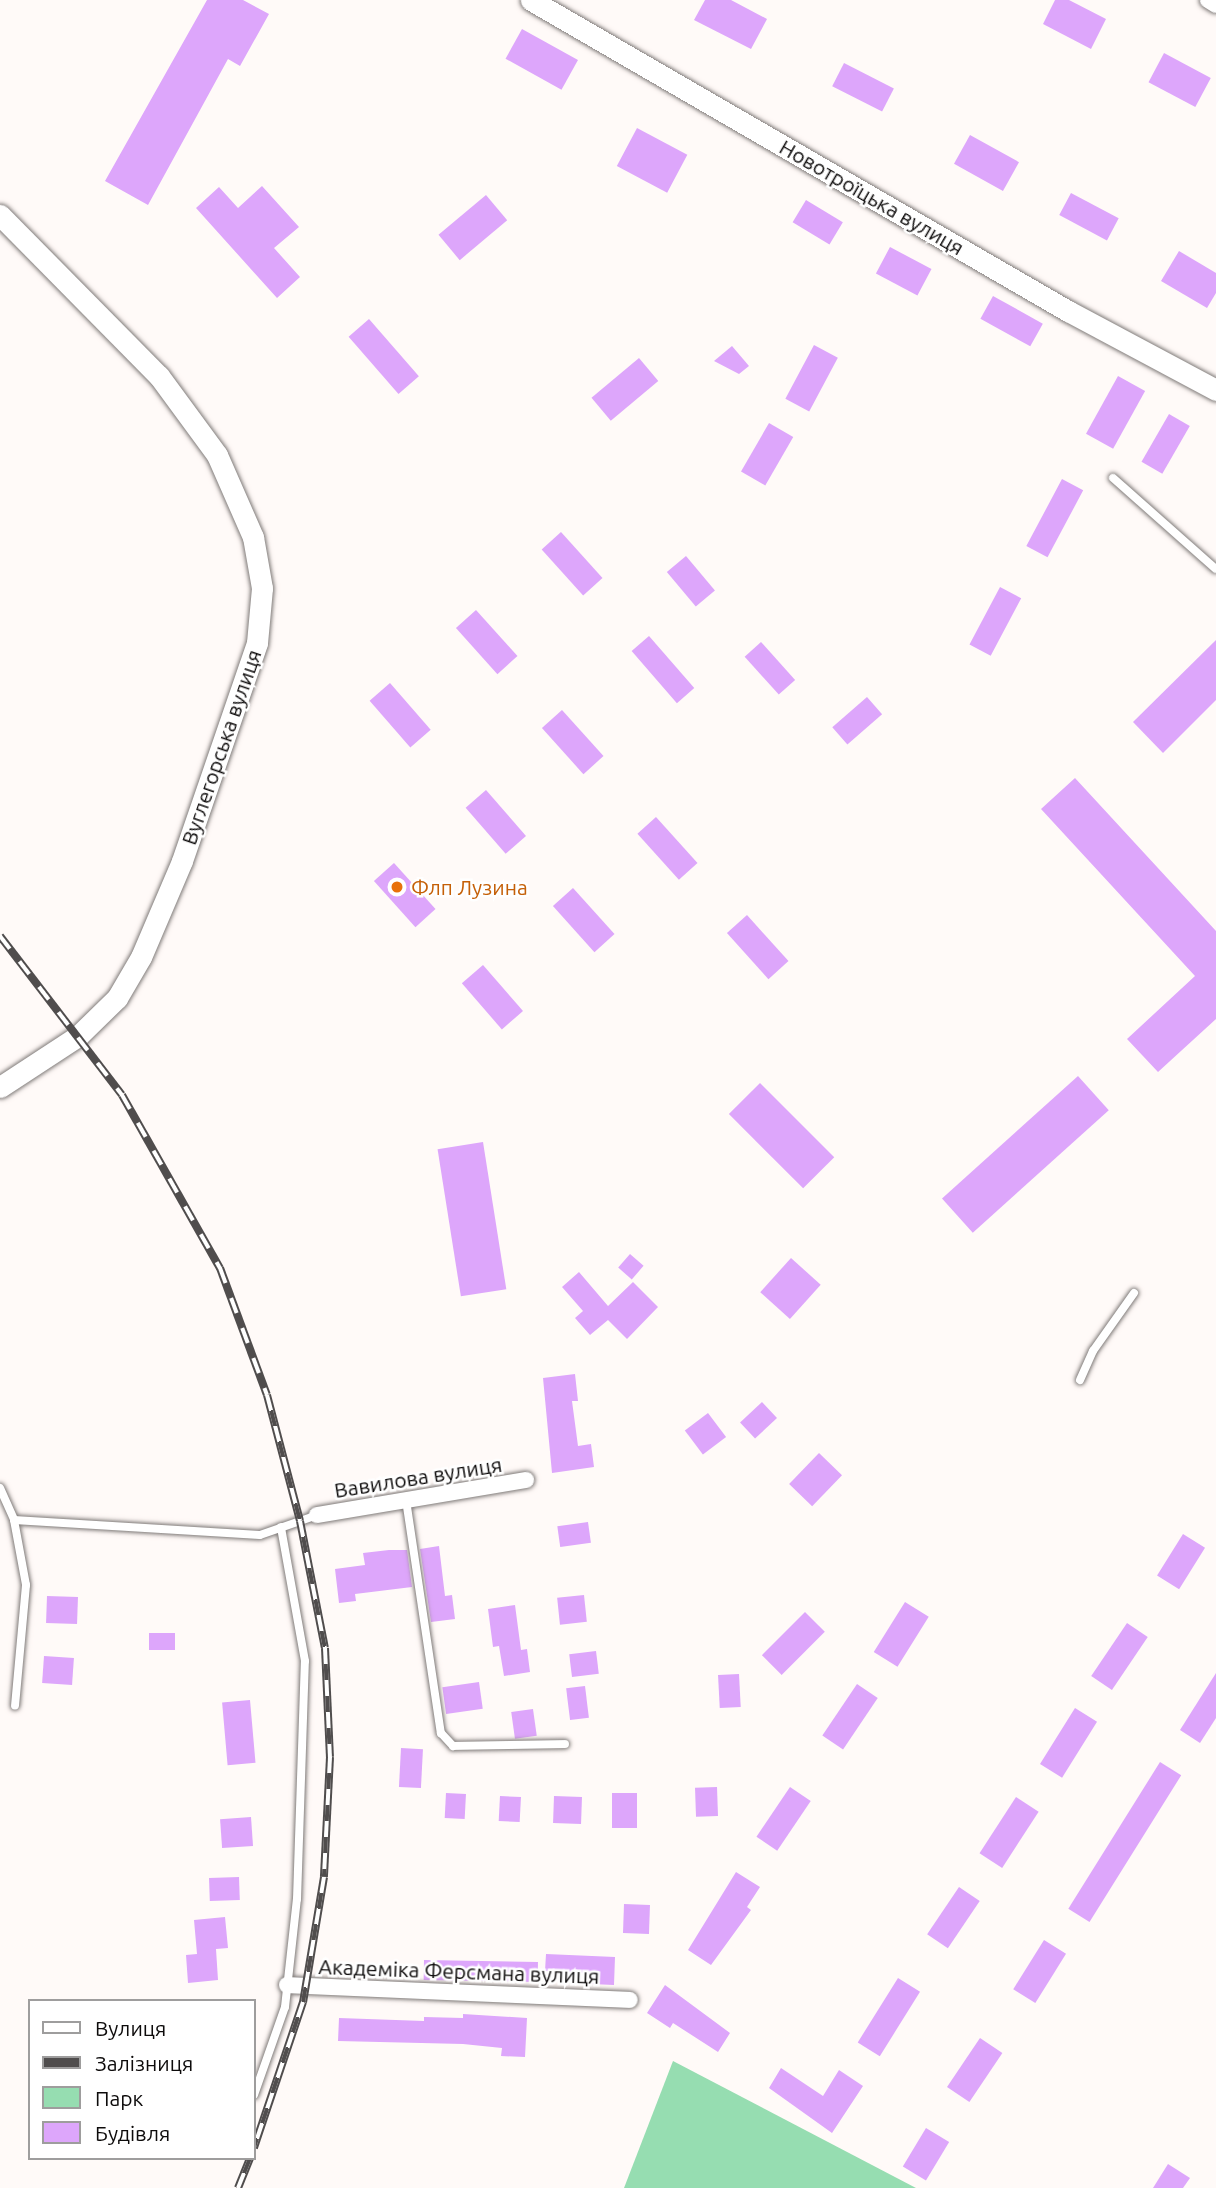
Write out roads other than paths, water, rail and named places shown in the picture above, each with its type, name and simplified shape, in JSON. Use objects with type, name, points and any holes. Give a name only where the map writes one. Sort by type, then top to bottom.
[{"type":"main road","name":"Новотроїцька вулиця","points":[[531,0],[1068,311],[1216,390]]},
{"type":"main road","name":"Вуглегорська вулиця","points":[[0,215],[159,376],[217,455],[253,537],[262,588],[257,643],[181,861],[141,957],[117,998],[78,1036],[0,1087]]},
{"type":"street","points":[[1208,0],[1216,5]]},
{"type":"street","name":"Вавилова вулиця","points":[[317,1515],[526,1480]]},
{"type":"street","name":"Академіка Ферсмана вулиця","points":[[287,1986],[630,2000]]},
{"type":"lane","points":[[1112,478],[1216,569]]},
{"type":"lane","points":[[1080,1380],[1093,1351],[1134,1293]]},
{"type":"lane","points":[[0,1488],[14,1520],[26,1586],[15,1704]]},
{"type":"lane","points":[[406,1500],[441,1733],[453,1746],[565,1744]]},
{"type":"lane","points":[[14,1520],[260,1535],[317,1515]]},
{"type":"lane","points":[[256,2089],[285,2007],[297,1899],[305,1661],[281,1527]]},
{"type":"railway","points":[[0,936],[122,1095],[220,1268],[267,1395],[300,1521],[325,1648],[330,1757],[324,1877],[303,2002],[256,2142]]},
{"type":"railway","points":[[238,2188],[249,2160]]},
{"type":"place","name":"Флп Лузина","points":[[397,887]]}]
